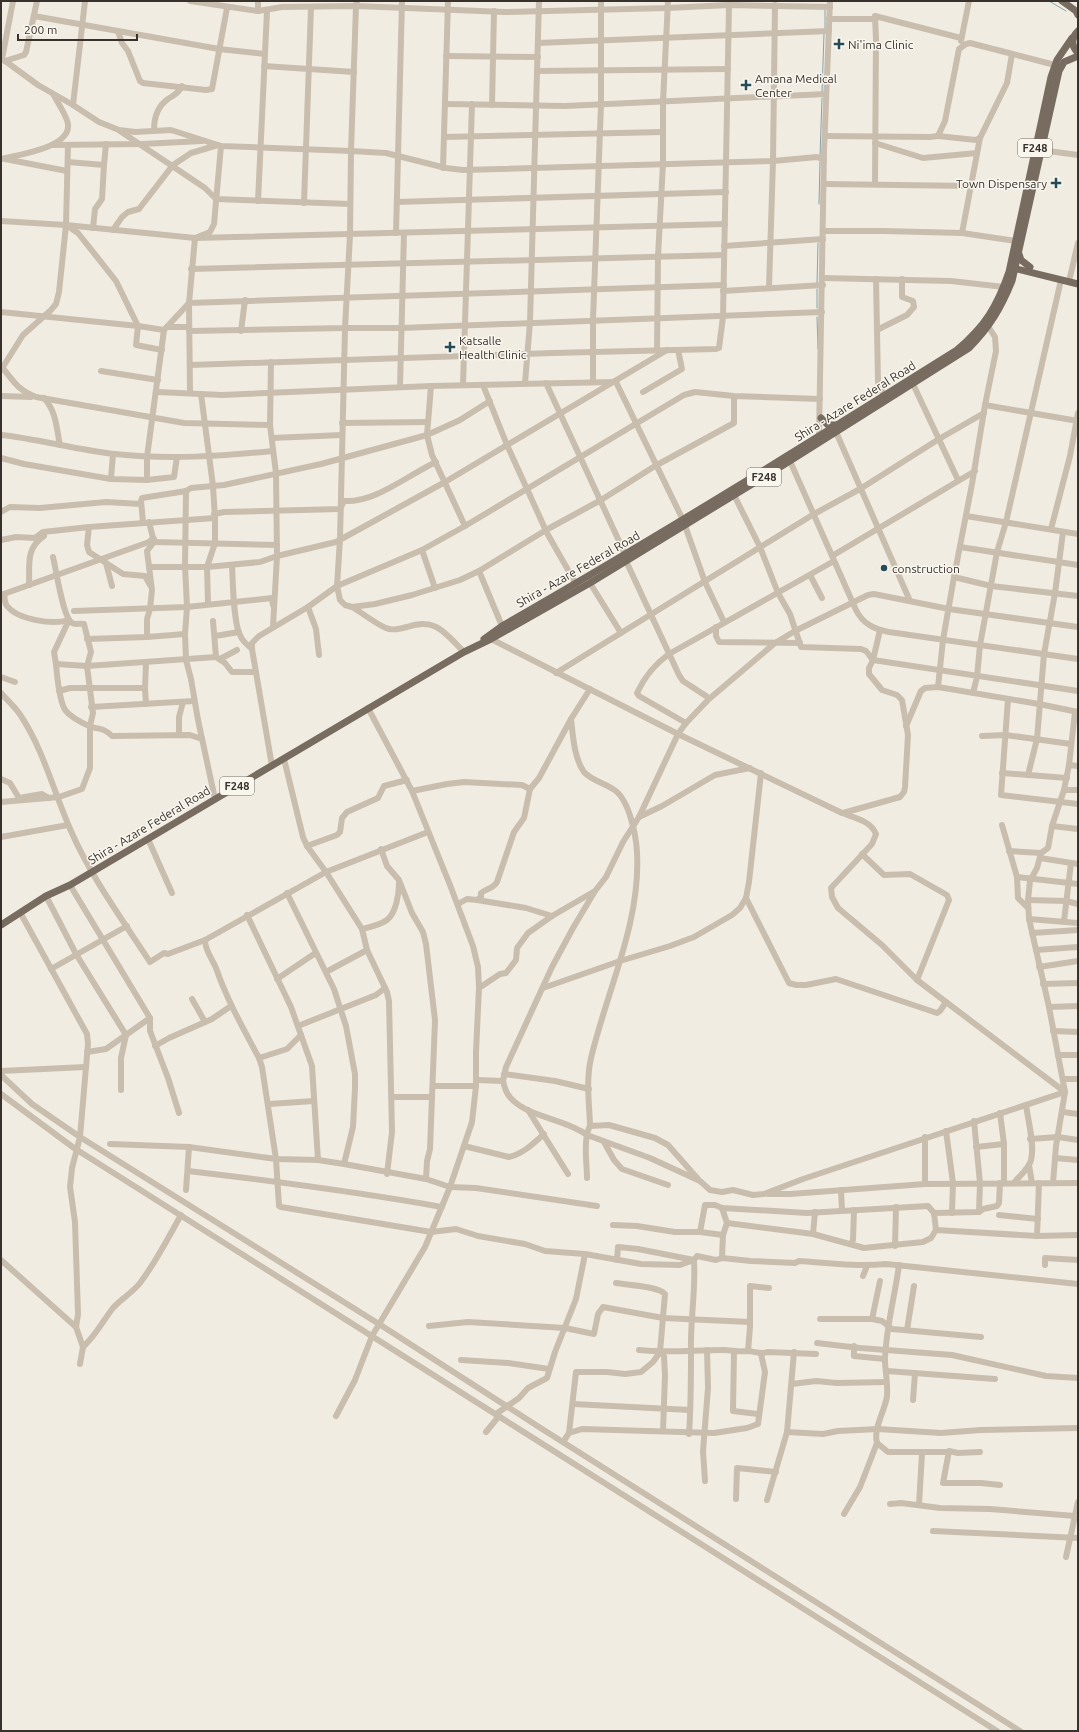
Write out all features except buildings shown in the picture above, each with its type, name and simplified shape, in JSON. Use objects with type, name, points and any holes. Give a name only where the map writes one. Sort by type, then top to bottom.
[{"type":"main road","points":[[1062,1],[1078,15]]},
{"type":"main road","name":"Shira - Azare Federal Road","points":[[1,925],[21,914],[46,896],[70,885],[464,652],[502,626],[626,557],[683,523],[819,436],[836,429],[961,354],[986,325],[1005,299],[1012,281],[1016,241],[1044,121],[1055,65],[1078,30]]},
{"type":"main road","points":[[1072,38],[1074,48],[1078,55]]},
{"type":"main road","name":"Shira - Azare Federal Road","points":[[683,523],[734,495],[790,460],[884,396],[957,350],[986,325],[1014,266],[1019,252],[1026,215],[1042,150],[1044,121],[1061,66],[1069,59],[1078,55]]},
{"type":"main road","points":[[1019,252],[1021,260],[1030,269],[1061,280],[1078,284]]},
{"type":"main road","points":[[1014,266],[1070,277],[1078,280]]},
{"type":"main road","points":[[1012,281],[1030,269]]},
{"type":"main road","points":[[821,418],[828,425],[836,429]]},
{"type":"main road","name":"Shira - Azare Federal Road","points":[[474,646],[491,639],[590,583],[626,557]]},
{"type":"street","points":[[3,59],[13,1]]},
{"type":"street","points":[[3,59],[24,55],[26,52],[37,1]]},
{"type":"street","points":[[73,105],[85,1]]},
{"type":"street","points":[[190,1],[227,8],[258,11],[267,11],[282,7],[357,4],[402,9],[494,12],[775,4],[827,5],[829,18],[826,31],[823,94],[825,136],[821,159],[824,184],[823,231],[820,239],[820,283],[822,312],[821,418],[819,436]]},
{"type":"street","points":[[258,1],[258,11]]},
{"type":"street","points":[[396,233],[402,1]]},
{"type":"street","points":[[443,168],[448,1]]},
{"type":"street","points":[[525,384],[530,322],[540,1]]},
{"type":"street","points":[[593,382],[593,320],[601,104],[601,1]]},
{"type":"street","points":[[657,350],[658,257],[662,194],[663,102],[668,1]]},
{"type":"street","points":[[938,136],[945,121],[969,1]]},
{"type":"street","points":[[357,4],[351,151],[349,265],[346,297],[343,390],[340,539],[337,586],[340,600],[345,605],[352,607],[386,628],[399,630],[419,623],[433,625],[446,633],[464,652]]},
{"type":"street","points":[[769,288],[773,161],[775,4]]},
{"type":"street","points":[[190,365],[400,357],[719,348],[723,317],[724,288],[729,5]]},
{"type":"street","points":[[304,203],[311,7]]},
{"type":"street","points":[[118,31],[122,43],[128,50],[140,81],[143,83],[182,86],[206,90],[212,89],[227,8]]},
{"type":"street","points":[[258,200],[267,11]]},
{"type":"street","points":[[492,105],[494,12]]},
{"type":"street","points":[[875,184],[875,16],[878,15],[961,38]]},
{"type":"street","points":[[34,16],[219,49],[265,54]]},
{"type":"street","points":[[829,18],[875,19]]},
{"type":"street","points":[[538,43],[666,39],[826,31]]},
{"type":"street","points":[[959,49],[970,43],[1055,65]]},
{"type":"street","points":[[962,233],[980,138],[1007,84],[1012,54]]},
{"type":"street","points":[[446,56],[538,57]]},
{"type":"street","points":[[3,59],[53,94],[99,122],[119,130],[142,144],[205,188],[216,199],[350,204]]},
{"type":"street","points":[[264,66],[354,72]]},
{"type":"street","points":[[537,71],[664,71],[728,69]]},
{"type":"street","points":[[154,130],[154,122],[162,104],[176,95],[182,86]]},
{"type":"street","points":[[53,94],[68,124],[67,133],[54,145]]},
{"type":"street","points":[[445,104],[601,104],[774,98],[823,94]]},
{"type":"street","points":[[463,385],[472,104]]},
{"type":"street","points":[[119,130],[135,132],[172,130],[220,146]]},
{"type":"street","points":[[444,137],[663,132]]},
{"type":"street","points":[[825,136],[876,139],[938,136],[976,140],[980,138]]},
{"type":"street","points":[[876,139],[923,158],[977,153]]},
{"type":"street","points":[[1,158],[54,145],[142,144],[206,141]]},
{"type":"street","points":[[93,228],[95,209],[102,199],[106,144]]},
{"type":"street","points":[[36,397],[26,393],[17,386],[2,368],[22,335],[56,304],[60,292],[66,225],[68,145]]},
{"type":"street","points":[[195,238],[210,232],[213,228],[220,146]]},
{"type":"street","points":[[113,230],[122,217],[128,212],[139,209],[172,165],[191,153],[220,146],[386,153],[443,168],[470,170],[821,159]]},
{"type":"street","points":[[1042,150],[1078,155]]},
{"type":"street","points":[[1,158],[67,171]]},
{"type":"street","points":[[68,162],[104,165]]},
{"type":"street","points":[[824,184],[971,186]]},
{"type":"street","points":[[397,202],[726,192]]},
{"type":"street","points":[[1,221],[66,225],[195,238],[725,224]]},
{"type":"street","points":[[66,225],[78,233],[116,281],[138,326],[136,345],[162,350]]},
{"type":"street","points":[[823,231],[962,233],[1016,241]]},
{"type":"street","points":[[400,387],[404,233]]},
{"type":"street","points":[[190,393],[189,303],[195,238]]},
{"type":"street","points":[[724,246],[820,239]]},
{"type":"street","points":[[1070,277],[1078,243]]},
{"type":"street","points":[[191,269],[724,255]]},
{"type":"street","points":[[876,279],[878,382],[884,396]]},
{"type":"street","points":[[147,480],[147,457],[166,329],[189,303],[531,291],[658,288],[769,288],[876,279],[951,281],[1004,286]]},
{"type":"street","points":[[877,330],[907,315],[914,307],[913,301],[902,297],[902,279]]},
{"type":"street","points":[[972,693],[977,677],[980,645],[997,552],[1006,522],[1061,280]]},
{"type":"street","points":[[241,331],[245,300]]},
{"type":"street","points":[[1,312],[166,329],[241,331],[401,328],[530,322],[723,317],[822,312]]},
{"type":"street","points":[[938,687],[943,640],[975,470],[996,346],[995,337],[986,325]]},
{"type":"street","points":[[149,567],[207,567],[260,562],[277,556],[330,545],[445,482],[668,350]]},
{"type":"street","points":[[643,392],[682,369],[678,350]]},
{"type":"street","points":[[271,362],[270,425],[276,473],[277,511],[277,556],[273,627]]},
{"type":"street","points":[[101,371],[158,380]]},
{"type":"street","points":[[157,392],[222,395],[400,387],[616,382]]},
{"type":"street","points":[[616,382],[683,523],[705,582],[724,622]]},
{"type":"street","points":[[546,383],[581,455],[650,615],[669,654],[683,681],[706,696]]},
{"type":"street","points":[[913,384],[958,480]]},
{"type":"street","points":[[483,385],[526,488],[546,530],[576,584]]},
{"type":"street","points":[[431,386],[427,435],[436,462],[465,526]]},
{"type":"street","points":[[250,645],[259,636],[308,608],[337,586],[422,550],[465,526],[581,455],[687,393],[700,392],[734,396],[820,399]]},
{"type":"street","points":[[200,394],[213,486],[215,543],[207,567],[208,604]]},
{"type":"street","points":[[1,396],[44,398],[184,423],[270,425]]},
{"type":"street","points":[[352,607],[375,604],[435,588],[460,580],[479,571],[546,530],[601,500],[655,466],[734,423],[734,396]]},
{"type":"street","points":[[44,398],[55,416],[60,445]]},
{"type":"street","points":[[55,416],[59,401]]},
{"type":"street","points":[[154,540],[146,522],[141,504],[142,498],[186,491],[191,488],[224,485],[342,458],[427,435],[460,420],[490,402]]},
{"type":"street","points":[[985,405],[1077,421]]},
{"type":"street","points":[[556,673],[814,514],[860,489],[984,412]]},
{"type":"street","points":[[1051,529],[1070,456],[1078,413]]},
{"type":"street","points":[[342,423],[428,422]]},
{"type":"street","points":[[836,429],[860,489],[910,601]]},
{"type":"street","points":[[1,435],[113,454],[147,457],[209,457],[273,451]]},
{"type":"street","points":[[272,438],[342,435]]},
{"type":"street","points":[[111,479],[113,454]]},
{"type":"street","points":[[1,458],[24,464],[111,479],[147,480],[174,477],[177,457]]},
{"type":"street","points":[[790,460],[853,604],[859,617],[864,622],[880,630],[1078,659]]},
{"type":"street","points":[[340,509],[344,501],[354,501],[371,496],[436,462]]},
{"type":"street","points":[[686,723],[639,696],[637,693],[648,671],[656,663],[724,622],[810,575],[878,528],[975,470]]},
{"type":"street","points":[[186,491],[186,660],[192,679],[194,701],[215,799]]},
{"type":"street","points":[[734,495],[760,547],[778,593],[790,614],[801,647],[861,649],[866,651],[873,660],[977,677],[1078,691]]},
{"type":"street","points":[[1,512],[10,508],[56,507],[106,502],[141,504]]},
{"type":"street","points":[[1,540],[16,537],[35,538],[44,532],[50,531],[146,522],[186,520],[214,516],[224,512],[340,509]]},
{"type":"street","points":[[966,516],[1078,534]]},
{"type":"street","points":[[88,527],[87,545],[89,552],[123,574],[144,576],[152,590]]},
{"type":"street","points":[[29,585],[29,554],[36,543],[50,531]]},
{"type":"street","points":[[1028,775],[1037,738],[1041,708],[1039,704],[1044,654],[1055,592],[1063,532]]},
{"type":"street","points":[[69,620],[59,622],[27,618],[8,606],[3,594],[154,540],[185,543],[277,545]]},
{"type":"street","points":[[147,637],[147,619],[150,609],[152,590],[147,551],[154,540]]},
{"type":"street","points":[[960,547],[1078,565]]},
{"type":"street","points":[[422,550],[435,588]]},
{"type":"street","points":[[1,802],[59,797],[82,789],[90,768],[90,726],[93,713],[89,688],[88,666],[91,652],[84,624],[74,624],[69,620],[63,606],[53,557]]},
{"type":"street","points":[[105,557],[112,586]]},
{"type":"street","points":[[232,565],[234,602],[239,632],[241,639],[250,645],[272,766]]},
{"type":"street","points":[[479,571],[502,626]]},
{"type":"street","points":[[810,575],[822,598]]},
{"type":"street","points":[[954,577],[991,586],[1055,592],[1078,596]]},
{"type":"street","points":[[590,583],[621,634]]},
{"type":"street","points":[[700,1181],[650,1158],[604,1142],[587,1135],[579,1129],[528,1110],[514,1101],[507,1093],[503,1081],[506,1067],[573,928],[595,891],[606,877],[622,842],[639,818],[678,734],[686,723],[714,694],[775,643],[795,631],[853,604],[868,595],[874,594],[986,615],[1078,627]]},
{"type":"street","points":[[74,611],[187,607],[272,598],[274,612]]},
{"type":"street","points":[[308,608],[316,629],[319,655]]},
{"type":"street","points":[[69,620],[54,652],[59,691],[64,708],[80,721],[90,726],[106,730],[112,736],[179,735],[196,736],[202,739]]},
{"type":"street","points":[[213,622],[218,658],[232,672],[256,672]]},
{"type":"street","points":[[716,627],[716,636],[719,642],[800,643]]},
{"type":"street","points":[[842,813],[900,797],[904,792],[908,740],[902,700],[897,695],[882,690],[869,674],[869,668],[873,660],[880,630]]},
{"type":"street","points":[[214,636],[239,632]]},
{"type":"street","points":[[87,639],[185,634]]},
{"type":"street","points":[[491,639],[678,734],[842,813],[866,822],[873,828],[876,834],[872,844],[831,888],[832,897],[838,908],[882,945],[917,980],[1065,1092]]},
{"type":"street","points":[[56,664],[88,666],[218,658],[236,650]]},
{"type":"street","points":[[146,663],[146,704]]},
{"type":"street","points":[[1,678],[15,682]]},
{"type":"street","points":[[906,726],[921,691],[925,688],[938,687],[1039,704],[1076,712],[1074,741],[1064,790],[1052,826],[1048,848],[1041,856],[1034,875],[1031,878],[1028,900],[1029,919],[1049,1006],[1065,1092],[1055,1158],[1053,1183]]},
{"type":"street","points":[[59,691],[70,688],[145,688]]},
{"type":"street","points":[[477,900],[485,890],[494,887],[497,882],[514,832],[524,818],[530,789],[539,778],[571,719],[590,689]]},
{"type":"street","points":[[1,693],[20,714],[28,728],[59,797],[68,825],[92,872],[150,962],[164,953],[168,954],[204,940],[326,872],[381,849],[428,832]]},
{"type":"street","points":[[1008,699],[1006,735],[998,795],[1078,804]]},
{"type":"street","points":[[91,706],[194,701]]},
{"type":"street","points":[[179,735],[179,717],[184,702]]},
{"type":"street","points":[[336,1416],[355,1380],[372,1336],[425,1247],[442,1207],[472,1122],[476,1083],[479,988],[476,960],[458,904],[412,791],[368,708]]},
{"type":"street","points":[[571,719],[574,742],[580,765],[585,773],[619,794],[633,826],[637,852],[633,907],[620,961],[591,1059],[588,1106],[590,1126],[587,1135],[587,1178]]},
{"type":"street","points":[[982,736],[1006,735],[1074,741]]},
{"type":"street","points":[[284,759],[303,836],[307,846],[326,872],[362,929],[367,950],[385,988],[389,1001],[393,1097],[392,1132],[387,1173]]},
{"type":"street","points":[[1069,765],[1078,766]]},
{"type":"street","points":[[639,818],[711,777],[750,768]]},
{"type":"street","points":[[543,988],[694,937],[732,915],[740,908],[746,898],[761,773]]},
{"type":"street","points":[[1002,773],[1067,778]]},
{"type":"street","points":[[1,779],[10,783],[19,798],[42,794],[49,798]]},
{"type":"street","points":[[307,846],[337,835],[340,832],[342,818],[347,812],[378,798],[384,786],[407,780]]},
{"type":"street","points":[[412,791],[464,782],[522,785],[530,789]]},
{"type":"street","points":[[1064,790],[1078,790]]},
{"type":"street","points":[[1,838],[68,825]]},
{"type":"street","points":[[1002,825],[1017,878],[1018,898],[1028,908]]},
{"type":"street","points":[[1052,826],[1078,829]]},
{"type":"street","points":[[148,839],[172,893]]},
{"type":"street","points":[[381,849],[387,866],[399,880],[412,913],[423,932],[426,944],[435,1020],[430,1149],[427,1161],[426,1178]]},
{"type":"street","points":[[1009,851],[1078,864]]},
{"type":"street","points":[[862,854],[884,875],[910,874],[947,895],[949,900],[917,980]]},
{"type":"street","points":[[1064,921],[1071,863]]},
{"type":"street","points":[[1017,878],[1031,878],[1078,884]]},
{"type":"street","points":[[362,929],[386,921],[391,916],[399,891],[399,880]]},
{"type":"street","points":[[70,885],[150,1018],[150,1031],[168,1078],[179,1114]]},
{"type":"street","points":[[479,988],[500,974],[506,973],[516,960],[517,948],[528,933],[552,916],[595,891]]},
{"type":"street","points":[[287,893],[326,972],[341,1008],[346,1026],[355,1088],[352,1127],[344,1164]]},
{"type":"street","points":[[46,896],[76,954],[126,1035],[121,1058],[121,1090]]},
{"type":"street","points":[[746,898],[789,983],[806,985],[836,979],[937,1013],[946,1002]]},
{"type":"street","points":[[458,904],[467,899],[477,900],[526,908],[552,916]]},
{"type":"street","points":[[1028,900],[1066,901],[1078,904]]},
{"type":"street","points":[[21,914],[87,1034],[87,1052],[80,1137],[72,1168],[70,1187],[75,1222],[78,1314],[76,1327],[83,1347],[80,1364]]},
{"type":"street","points":[[247,915],[291,1007],[312,1066],[318,1160]]},
{"type":"street","points":[[1029,919],[1078,923]]},
{"type":"street","points":[[51,969],[127,926]]},
{"type":"street","points":[[1032,933],[1078,930]]},
{"type":"street","points":[[204,940],[205,947],[215,967],[230,1006],[259,1058],[269,1104],[276,1159],[279,1206],[281,1207],[431,1232],[456,1229],[478,1236],[525,1244],[545,1251],[585,1254],[641,1264],[680,1266],[694,1260],[697,1256],[716,1260],[722,1258],[750,1261],[795,1263],[799,1261],[867,1266],[899,1265],[1078,1284]]},
{"type":"street","points":[[1036,950],[1078,947]]},
{"type":"street","points":[[326,972],[367,950]]},
{"type":"street","points":[[277,979],[314,954],[317,955]]},
{"type":"street","points":[[1039,967],[1078,961]]},
{"type":"street","points":[[1043,984],[1078,983]]},
{"type":"street","points":[[298,1026],[376,995],[385,988]]},
{"type":"street","points":[[192,999],[205,1022]]},
{"type":"street","points":[[155,1046],[205,1022],[230,1006]]},
{"type":"street","points":[[1049,1006],[1078,1006]]},
{"type":"street","points":[[87,1052],[106,1049],[150,1018]]},
{"type":"street","points":[[1053,1031],[1078,1032]]},
{"type":"street","points":[[259,1058],[287,1049],[301,1035]]},
{"type":"street","points":[[1058,1055],[1078,1055]]},
{"type":"street","points":[[1,1071],[85,1067]]},
{"type":"street","points":[[504,1074],[555,1081],[589,1089]]},
{"type":"street","points":[[1,1075],[32,1104],[80,1137],[379,1324],[1020,1731]]},
{"type":"street","points":[[1063,1078],[1078,1079]]},
{"type":"street","points":[[433,1086],[503,1081]]},
{"type":"street","points":[[764,1194],[925,1137],[1065,1092]]},
{"type":"street","points":[[1,1094],[30,1118],[76,1149],[997,1731]]},
{"type":"street","points":[[393,1097],[432,1097]]},
{"type":"street","points":[[269,1104],[314,1101]]},
{"type":"street","points":[[1014,1182],[1029,1165],[1031,1160],[1026,1104]]},
{"type":"street","points":[[528,1110],[568,1174]]},
{"type":"street","points":[[1063,1112],[1078,1114]]},
{"type":"street","points":[[934,1213],[979,1212],[983,1209],[999,1204],[1002,1183],[1004,1144],[1000,1113]]},
{"type":"street","points":[[974,1121],[980,1183],[979,1212]]},
{"type":"street","points":[[590,1126],[609,1125],[655,1138],[668,1145],[710,1190],[722,1192],[733,1190],[753,1195],[790,1194],[925,1184],[1014,1182],[1078,1183]]},
{"type":"street","points":[[946,1131],[953,1184],[952,1213]]},
{"type":"street","points":[[464,1146],[510,1157],[516,1156],[525,1150],[544,1134]]},
{"type":"street","points":[[925,1137],[925,1184]]},
{"type":"street","points":[[1030,1139],[1058,1137],[1078,1140]]},
{"type":"street","points":[[604,1142],[614,1160],[622,1169],[668,1185]]},
{"type":"street","points":[[110,1144],[189,1147],[276,1159],[318,1160],[387,1173],[426,1178],[450,1187],[476,1188],[597,1206]]},
{"type":"street","points":[[976,1147],[1004,1144]]},
{"type":"street","points":[[186,1190],[189,1147]]},
{"type":"street","points":[[1055,1158],[1078,1160]]},
{"type":"street","points":[[1029,1165],[1032,1183]]},
{"type":"street","points":[[188,1170],[382,1196],[442,1207]]},
{"type":"street","points":[[1037,1236],[1039,1183]]},
{"type":"street","points":[[841,1190],[842,1210]]},
{"type":"street","points":[[700,1232],[705,1205],[715,1205],[722,1208],[815,1212],[928,1206],[934,1213],[936,1230],[931,1238],[923,1242],[896,1246],[864,1248],[814,1234],[727,1223]]},
{"type":"street","points":[[896,1207],[896,1246]]},
{"type":"street","points":[[722,1208],[727,1223],[724,1235],[722,1258]]},
{"type":"street","points":[[851,1244],[854,1210]]},
{"type":"street","points":[[814,1234],[815,1212]]},
{"type":"street","points":[[83,1347],[94,1336],[114,1308],[140,1284],[152,1266],[180,1215]]},
{"type":"street","points":[[999,1215],[1038,1219]]},
{"type":"street","points":[[613,1225],[637,1226],[675,1232],[700,1232],[724,1235]]},
{"type":"street","points":[[936,1230],[1037,1236],[1078,1235]]},
{"type":"street","points":[[617,1260],[618,1247],[638,1249],[694,1260]]},
{"type":"street","points":[[486,1432],[498,1415],[519,1398],[528,1388],[547,1378],[549,1369],[576,1299],[585,1254]]},
{"type":"street","points":[[1045,1265],[1045,1258],[1078,1260]]},
{"type":"street","points":[[1,1260],[76,1327]]},
{"type":"street","points":[[690,1434],[692,1377],[690,1351],[695,1278],[694,1260]]},
{"type":"street","points":[[844,1514],[860,1487],[877,1443],[876,1439],[878,1429],[886,1402],[887,1371],[885,1359],[888,1325],[899,1265]]},
{"type":"street","points":[[863,1276],[867,1266]]},
{"type":"street","points":[[872,1319],[880,1280]]},
{"type":"street","points":[[563,1442],[569,1433],[574,1404],[576,1372],[607,1372],[625,1374],[641,1372],[653,1362],[660,1352],[666,1298],[663,1291],[616,1283]]},
{"type":"street","points":[[748,1351],[750,1286],[769,1288]]},
{"type":"street","points":[[907,1330],[914,1286]]},
{"type":"street","points":[[429,1326],[468,1322],[565,1328],[594,1334],[598,1314],[603,1307],[663,1318],[750,1322]]},
{"type":"street","points":[[820,1319],[872,1319],[882,1321],[892,1329],[982,1337]]},
{"type":"street","points":[[817,1343],[952,1355],[1046,1376],[1078,1378]]},
{"type":"street","points":[[854,1346],[854,1356],[885,1359]]},
{"type":"street","points":[[639,1350],[660,1352],[707,1350],[748,1351],[761,1354],[768,1352],[816,1354]]},
{"type":"street","points":[[705,1481],[704,1433],[708,1388],[707,1350]]},
{"type":"street","points":[[734,1351],[733,1412],[758,1414]]},
{"type":"street","points":[[660,1352],[664,1356],[665,1375],[663,1431]]},
{"type":"street","points":[[767,1500],[787,1432],[794,1352]]},
{"type":"street","points":[[569,1433],[582,1429],[663,1431],[690,1434],[714,1433],[747,1428],[758,1424],[758,1414],[765,1372],[761,1354]]},
{"type":"street","points":[[461,1360],[508,1363],[549,1369]]},
{"type":"street","points":[[887,1371],[995,1380]]},
{"type":"street","points":[[913,1400],[915,1373]]},
{"type":"street","points":[[792,1384],[816,1381],[837,1383],[886,1382]]},
{"type":"street","points":[[574,1404],[690,1410]]},
{"type":"street","points":[[787,1432],[823,1434],[838,1430],[878,1429],[941,1433],[981,1430],[1078,1428]]},
{"type":"street","points":[[877,1443],[888,1452],[980,1452]]},
{"type":"street","points":[[948,1452],[943,1483],[981,1483],[1000,1485]]},
{"type":"street","points":[[919,1505],[922,1453]]},
{"type":"street","points":[[575,1464],[582,1454]]},
{"type":"street","points":[[736,1499],[737,1468],[776,1472]]},
{"type":"street","points":[[1066,1557],[1078,1502]]},
{"type":"street","points":[[890,1504],[919,1505],[940,1508],[990,1509],[1075,1516]]},
{"type":"street","points":[[933,1531],[1078,1538]]},
{"type":"waterway","points":[[1049,1],[1066,11]]},
{"type":"waterway","points":[[825,10],[825,28]]},
{"type":"waterway","points":[[822,92],[824,34]]},
{"type":"waterway","points":[[820,156],[822,98]]},
{"type":"waterway","points":[[819,204],[820,162]]},
{"type":"waterway","points":[[817,284],[818,243]]},
{"type":"waterway","points":[[817,289],[817,308]]},
{"type":"waterway","points":[[817,317],[818,349]]},
{"type":"place","name":"Ni'ima Clinic","points":[[839,44]]},
{"type":"place","name":"Amana Medical Center","points":[[746,85]]},
{"type":"place","name":"Town Dispensary","points":[[1056,183]]},
{"type":"place","name":"Katsalle Health Clinic","points":[[450,347]]},
{"type":"place","name":"construction","points":[[884,568]]}]
